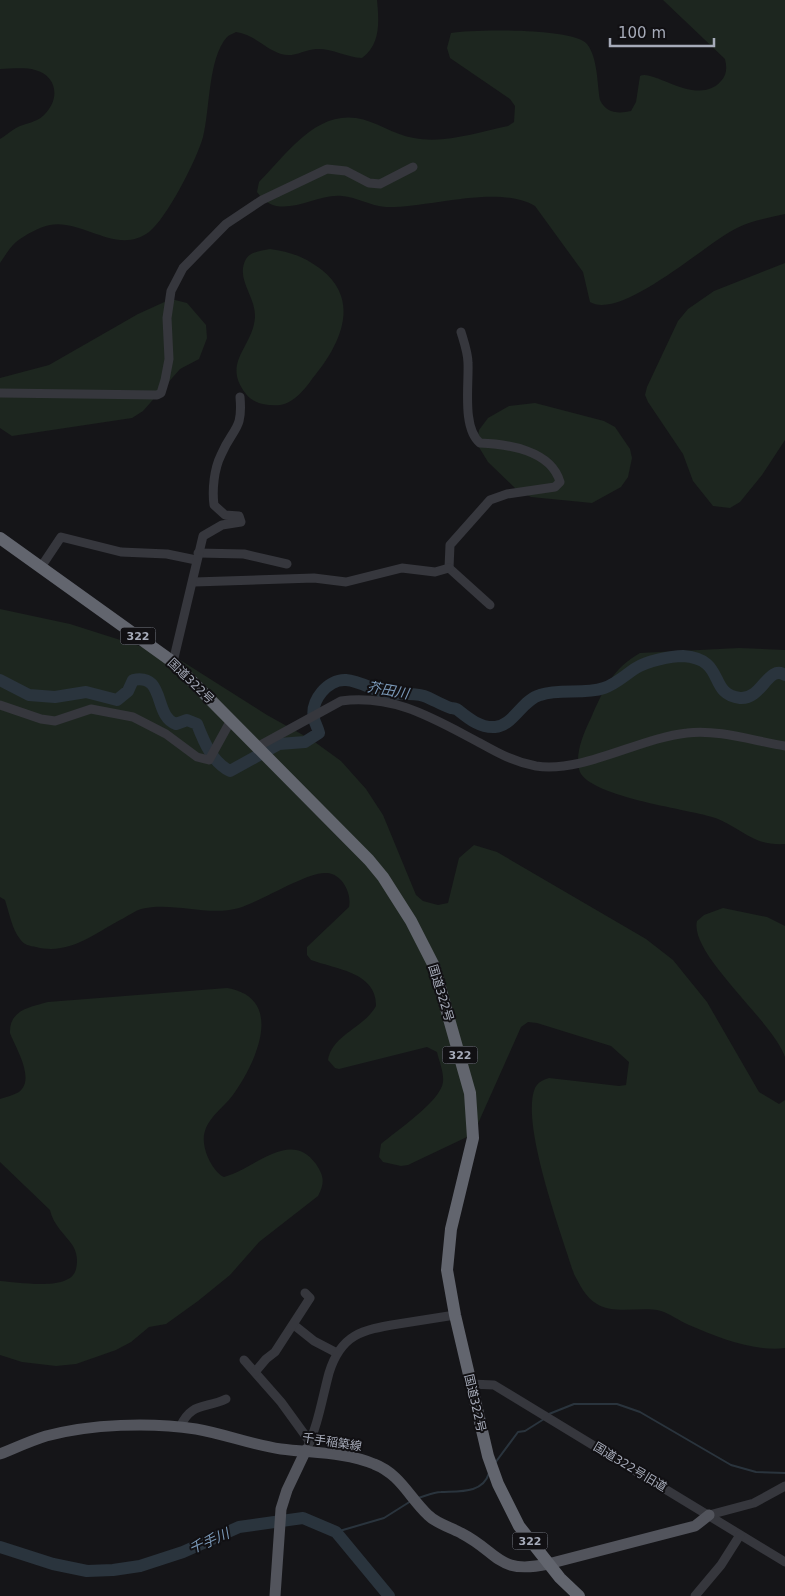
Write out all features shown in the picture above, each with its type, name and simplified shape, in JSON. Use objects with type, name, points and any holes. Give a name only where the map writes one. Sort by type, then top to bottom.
[{"type":"highway","name":"国道322号","points":[[0,538],[174,662],[369,860],[383,877],[411,921],[434,966],[468,1084],[473,1114],[470,1154],[448,1246],[449,1285],[488,1456],[494,1476],[519,1526],[548,1564],[579,1596]]},
{"type":"main road","name":"千手稲築線","points":[[0,1454],[45,1436],[87,1428],[164,1425],[280,1448],[308,1446],[356,1458],[374,1464],[393,1474],[428,1516],[462,1533],[495,1559],[512,1568],[530,1568],[548,1564],[695,1526],[709,1515]]},
{"type":"main road","points":[[275,1596],[278,1530],[281,1509],[287,1490],[308,1446]]},
{"type":"street","points":[[0,393],[157,395],[161,393],[166,380],[169,359],[166,318],[171,291],[183,268],[197,251],[226,224],[262,200],[327,169],[346,171],[369,183],[380,184],[413,167]]},
{"type":"street","points":[[461,332],[468,360],[470,423],[476,439],[480,443],[521,448],[533,453],[544,460],[560,482],[555,487],[507,494],[490,500],[450,545],[449,568],[490,606]]},
{"type":"street","points":[[174,662],[194,582],[197,556],[203,536],[222,525],[241,522],[239,516],[225,515],[214,505],[212,489],[220,457],[242,416],[240,397]]},
{"type":"street","points":[[41,567],[61,537],[121,552],[197,556],[244,554],[286,561],[284,579]]},
{"type":"street","points":[[194,582],[314,578],[346,582],[402,568],[435,572],[449,568]]},
{"type":"street","points":[[259,749],[341,702],[356,699],[402,705],[513,761],[537,766],[576,763],[688,733],[714,734],[785,746]]},
{"type":"street","points":[[0,705],[41,719],[55,721],[91,709],[133,717],[166,734],[185,750],[202,759],[209,760],[230,720]]},
{"type":"street","points":[[255,1372],[275,1352],[294,1325],[310,1298],[305,1293]]},
{"type":"street","points":[[308,1446],[337,1353],[355,1335],[369,1328],[455,1315]]},
{"type":"street","points":[[294,1325],[314,1341],[337,1353]]},
{"type":"street","points":[[244,1360],[281,1402],[308,1446]]},
{"type":"street","name":"国道322号旧道","points":[[471,1384],[494,1385],[785,1562]]},
{"type":"street","points":[[180,1427],[185,1415],[198,1406],[216,1404],[226,1399]]},
{"type":"street","points":[[709,1515],[754,1503],[785,1486]]},
{"type":"street","points":[[695,1596],[721,1565],[740,1535]]},
{"type":"shaded area","points":[[0,0],[377,0],[378,24],[373,46],[362,58],[322,49],[285,55],[243,34],[236,32],[227,37],[216,58],[200,147],[172,202],[149,232],[137,238],[125,240],[112,239],[75,227],[50,225],[32,232],[16,242],[0,263],[0,139],[16,128],[41,118],[53,102],[54,89],[48,77],[35,70],[0,69]]},
{"type":"shaded area","points":[[663,0],[785,0],[785,214],[755,221],[737,228],[643,291],[604,305],[590,302],[583,272],[535,206],[520,200],[502,197],[483,197],[386,207],[348,197],[331,196],[286,207],[275,206],[266,201],[257,192],[259,182],[302,138],[327,122],[341,118],[356,118],[371,122],[414,138],[438,140],[508,126],[514,122],[515,106],[510,99],[450,58],[447,48],[451,33],[523,31],[544,32],[578,39],[587,44],[591,50],[600,100],[606,108],[613,112],[631,111],[636,102],[640,76],[654,77],[688,89],[700,90],[711,88],[721,81],[725,74],[725,59]]},
{"type":"shaded area","points":[[270,249],[298,256],[322,270],[334,283],[341,296],[344,310],[338,339],[331,353],[299,395],[290,402],[280,405],[262,404],[253,400],[246,394],[239,383],[237,373],[237,364],[253,328],[255,317],[252,302],[244,281],[243,266],[251,254]]},
{"type":"shaded area","points":[[785,263],[785,440],[762,475],[740,502],[730,508],[713,506],[693,481],[683,454],[648,402],[645,395],[647,387],[678,321],[688,309],[714,291]]},
{"type":"shaded area","points":[[171,299],[187,303],[206,325],[207,338],[199,359],[180,369],[143,411],[132,418],[12,436],[0,428],[0,378],[49,365],[138,314]]},
{"type":"shaded area","points":[[535,403],[604,421],[615,427],[630,449],[632,458],[628,477],[621,487],[592,503],[531,497],[516,489],[488,462],[477,444],[479,430],[488,418],[509,406]]},
{"type":"shaded area","points":[[0,609],[70,624],[177,658],[267,715],[312,740],[341,761],[366,789],[383,815],[416,895],[423,901],[438,905],[448,903],[459,858],[474,845],[497,852],[646,939],[673,960],[707,1002],[759,1092],[779,1104],[785,1100],[785,1348],[761,1348],[724,1339],[700,1330],[661,1311],[645,1309],[620,1310],[604,1307],[597,1304],[586,1294],[574,1274],[544,1180],[533,1126],[532,1104],[536,1086],[549,1078],[619,1086],[626,1085],[629,1062],[611,1046],[537,1023],[528,1022],[521,1027],[476,1128],[469,1136],[408,1165],[401,1166],[383,1162],[379,1157],[381,1144],[435,1098],[443,1082],[443,1074],[437,1052],[427,1047],[339,1069],[335,1068],[328,1060],[336,1044],[371,1014],[376,1006],[370,986],[362,979],[353,974],[311,960],[307,955],[307,947],[349,907],[349,896],[345,885],[332,874],[319,874],[297,881],[239,908],[215,911],[165,907],[141,909],[93,936],[60,948],[34,947],[22,941],[17,935],[5,900],[0,897]]},
{"type":"shaded area","points":[[739,648],[785,650],[785,844],[773,844],[754,839],[731,825],[712,817],[617,794],[598,787],[585,778],[579,769],[578,763],[583,736],[605,689],[616,673],[631,659],[640,653]]},
{"type":"shaded area","points":[[723,908],[767,917],[785,926],[785,1057],[765,1025],[718,969],[698,935],[697,921],[704,915]]},
{"type":"shaded area","points":[[227,988],[245,994],[256,1004],[261,1017],[261,1032],[251,1064],[243,1079],[231,1097],[207,1125],[204,1143],[208,1157],[219,1174],[224,1177],[236,1173],[272,1154],[284,1150],[295,1150],[306,1154],[321,1172],[323,1183],[318,1196],[259,1242],[230,1275],[198,1301],[166,1324],[149,1327],[131,1342],[116,1350],[76,1364],[56,1366],[22,1362],[0,1355],[0,1281],[43,1284],[65,1281],[72,1276],[77,1263],[74,1249],[56,1225],[50,1210],[0,1162],[0,1099],[19,1092],[24,1086],[25,1079],[23,1063],[10,1033],[13,1019],[17,1014],[28,1008],[48,1002]]},
{"type":"waterway","name":"芥田川","points":[[0,680],[29,695],[55,697],[86,692],[117,700],[128,691],[133,680],[143,680],[150,683],[155,689],[164,713],[169,720],[176,724],[187,720],[197,724],[213,757],[230,771],[279,744],[305,742],[319,733],[314,719],[315,705],[322,692],[333,683],[339,681],[356,682],[386,693],[424,696],[457,710],[479,724],[495,727],[507,722],[528,702],[540,695],[604,688],[641,665],[666,658],[683,656],[706,663],[723,690],[730,695],[740,698],[754,694],[774,674],[785,675]]},
{"type":"waterway","points":[[549,1414],[574,1404],[617,1404],[640,1412],[731,1465],[756,1472],[785,1473]]},
{"type":"waterway","points":[[495,1463],[518,1432],[525,1431],[544,1419]]},
{"type":"waterway","points":[[418,1498],[435,1493],[476,1488],[486,1480],[489,1473]]},
{"type":"waterway","points":[[336,1532],[384,1518],[411,1501]]},
{"type":"waterway","name":"千手川","points":[[0,1547],[53,1564],[87,1571],[113,1570],[140,1566],[183,1552],[239,1527],[303,1518],[336,1532],[389,1596]]}]
